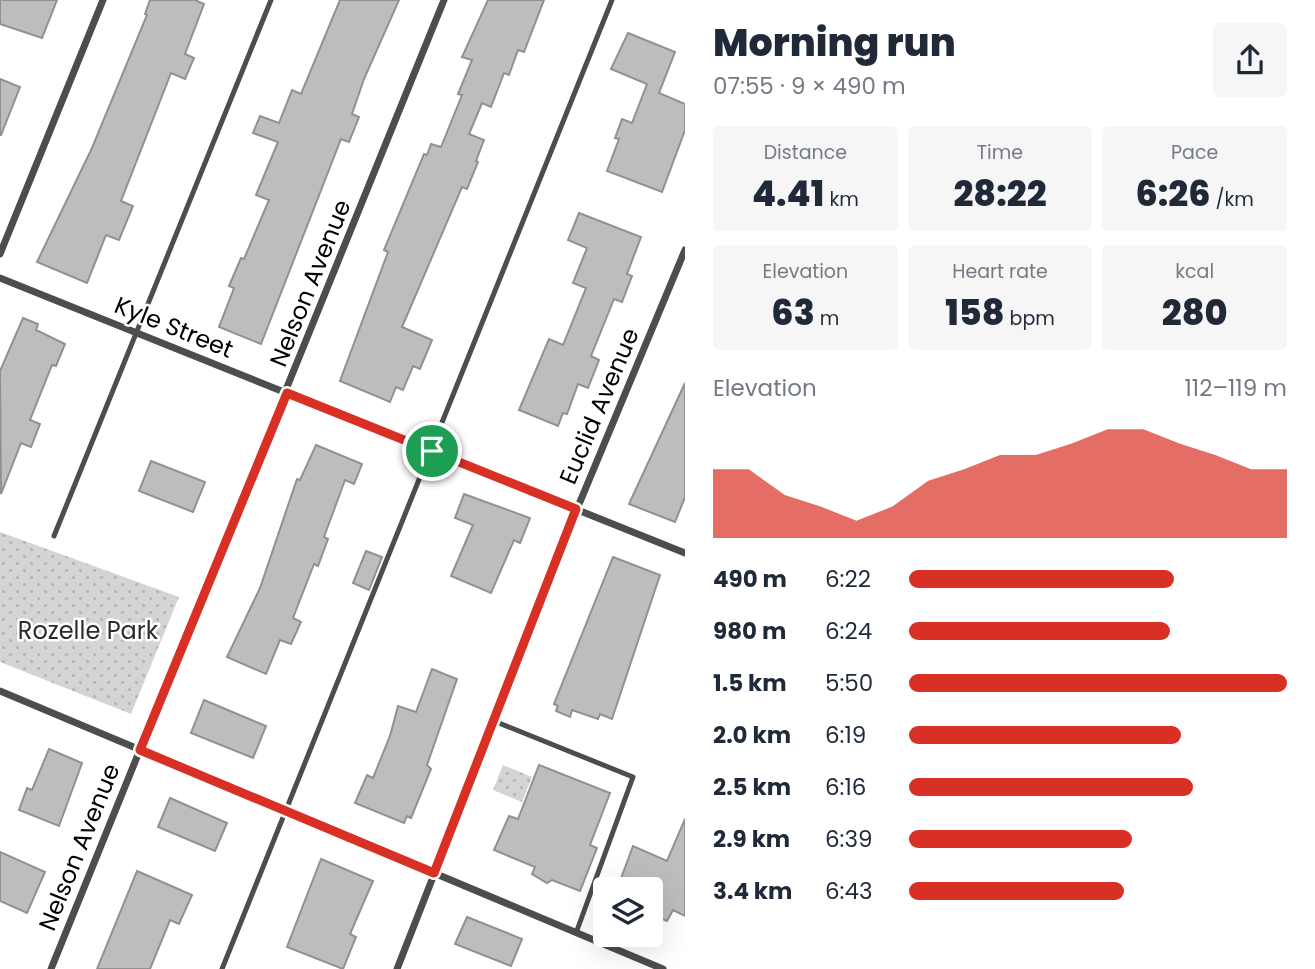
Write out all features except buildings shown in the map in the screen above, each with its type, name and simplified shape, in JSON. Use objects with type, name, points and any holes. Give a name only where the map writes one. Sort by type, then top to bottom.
[{"type":"street","points":[[0,254],[103,0]]},
{"type":"street","name":"Nelson Avenue","points":[[51,969],[287,393],[444,0]]},
{"type":"street","name":"Euclid Avenue","points":[[397,969],[576,509],[685,250]]},
{"type":"street","name":"Kyle Street","points":[[0,278],[685,553]]},
{"type":"street","points":[[0,691],[663,969]]},
{"type":"lane","points":[[54,536],[271,0]]},
{"type":"lane","points":[[222,969],[612,0]]},
{"type":"lane","points":[[494,720],[633,776],[576,933]]},
{"type":"green space","name":"Rozelle Park","points":[[0,532],[179,597],[131,714],[0,662]]},
{"type":"green space","points":[[503,765],[532,777],[522,802],[493,790]]},
{"type":"route","points":[[287,393],[432,451],[576,509],[434,873],[140,750],[287,393]]}]
